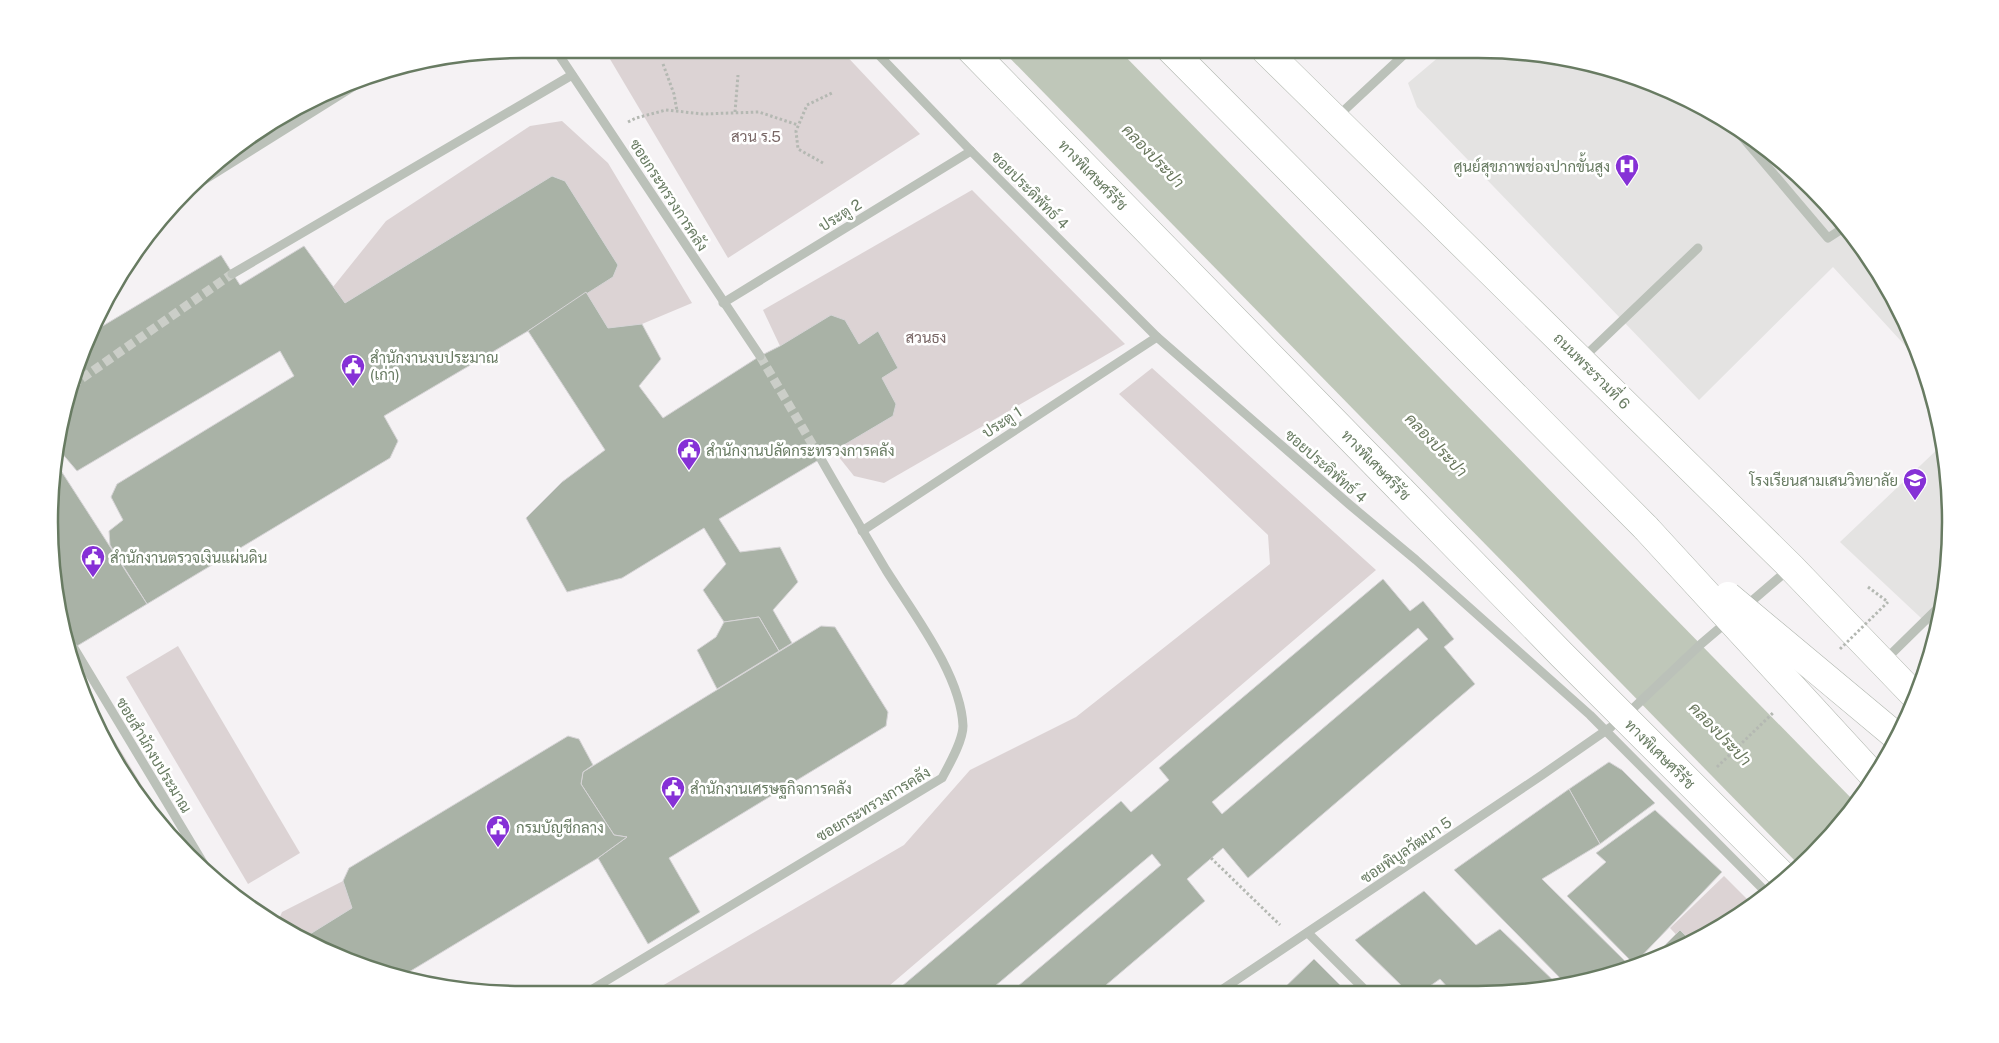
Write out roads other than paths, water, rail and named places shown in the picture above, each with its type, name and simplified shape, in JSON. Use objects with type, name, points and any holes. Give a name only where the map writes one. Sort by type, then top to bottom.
[{"type":"main road","name":"ทางพิเศษศรีรัช","points":[[979,58],[1562,655],[1780,873]]},
{"type":"main road","points":[[1179,58],[1646,528],[1869,770]]},
{"type":"main road","name":"ถนนพระรามที่ 6","points":[[1274,58],[1791,567],[1909,690]]},
{"type":"main road","points":[[1646,528],[1891,732]]},
{"type":"street","name":"ซอยกระทรวงการคลัง","points":[[561,58],[760,356]]},
{"type":"street","name":"ซอยประดิพัทธ์ 4","points":[[882,58],[1157,337],[1342,499],[1416,560],[1606,730],[1762,888]]},
{"type":"street","points":[[1336,118],[1400,58]]},
{"type":"street","points":[[232,274],[572,75]]},
{"type":"street","points":[[218,172],[341,94]]},
{"type":"street","points":[[1750,146],[1828,238],[1839,231]]},
{"type":"street","name":"ประตู 2","points":[[723,303],[972,151]]},
{"type":"street","points":[[1580,360],[1698,248]]},
{"type":"street","name":"ประตู 1","points":[[862,531],[1157,337]]},
{"type":"street","name":"ซอยกระทรวงการคลัง","points":[[599,985],[942,778],[955,752],[963,727],[957,694],[940,657],[862,531],[821,459]]},
{"type":"street","name":"ซอยพิบูลวัฒนา 5","points":[[1229,985],[1620,721],[1701,644],[1791,567]]},
{"type":"street","points":[[1883,662],[1933,613]]},
{"type":"street","name":"ซอยสำนักงบประมาณ","points":[[76,651],[200,856]]},
{"type":"street","points":[[1308,933],[1360,985]]},
{"type":"water","name":"คลองประปา","points":[[1010,58],[1127,58],[1850,797],[1806,850],[1794,860]]},
{"type":"tunnel","points":[[79,380],[232,274]]},
{"type":"tunnel","points":[[760,356],[821,459]]},
{"type":"place","name":"ศูนย์สุขภาพช่องปากขั้นสูง","points":[[1627,187]]},
{"type":"place","name":"สำนักงานงบประมาณ (เก่า)","points":[[353,387]]},
{"type":"place","name":"สำนักงานปลัดกระทรวงการคลัง","points":[[689,471]]},
{"type":"place","name":"โรงเรียนสามเสนวิทยาลัย","points":[[1915,501]]},
{"type":"place","name":"สำนักงานตรวจเงินแผ่นดิน","points":[[93,578]]},
{"type":"place","name":"สำนักงานเศรษฐกิจการคลัง","points":[[673,809]]},
{"type":"place","name":"กรมบัญชีกลาง","points":[[498,848]]},
{"type":"park label","name":"สวน ร.5","points":[[756,136]]},
{"type":"park label","name":"สวนธง","points":[[926,337]]}]
